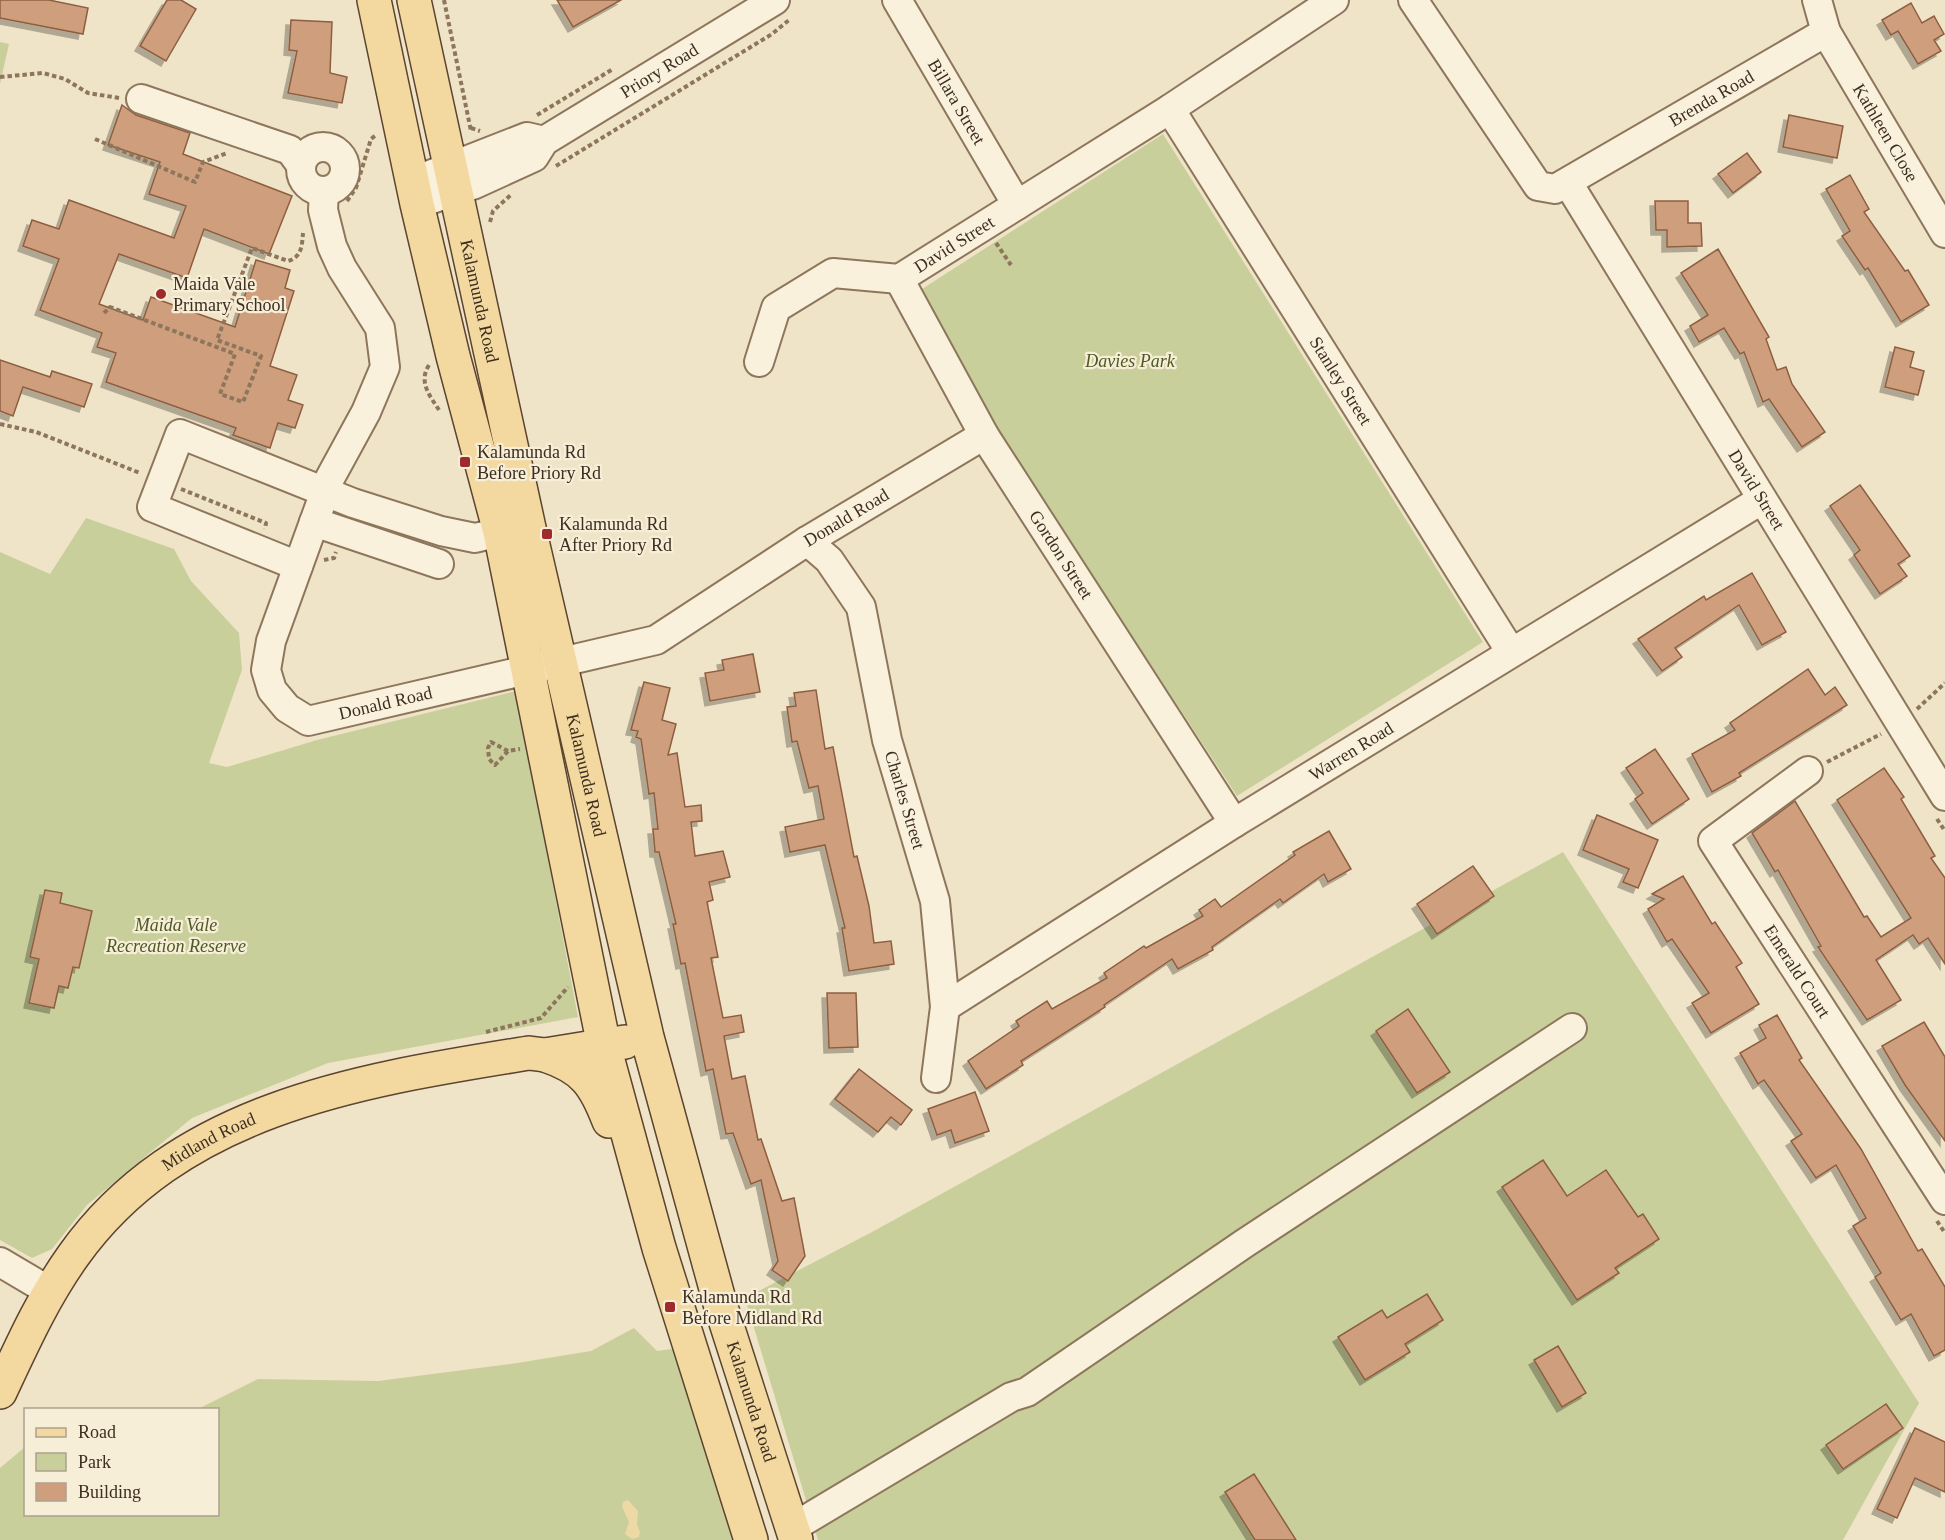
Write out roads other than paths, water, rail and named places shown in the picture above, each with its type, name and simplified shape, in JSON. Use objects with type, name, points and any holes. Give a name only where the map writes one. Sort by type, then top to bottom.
[{"type":"main road","name":"Kalamunda Road","points":[[374,0],[453,356],[500,532],[543,666],[646,1029],[721,1307],[794,1534]]},
{"type":"main road","name":"Kalamunda Road","points":[[414,0],[454,180],[543,666],[603,1039],[659,1248],[751,1540]]},
{"type":"main road","name":"Midland Road","points":[[0,1392],[49,1291],[74,1254],[144,1178],[230,1130],[292,1102],[336,1089],[413,1072],[537,1054],[545,1044],[603,1039],[646,1029]]},
{"type":"main road","points":[[537,1054],[566,1062],[582,1073],[598,1091],[659,1248]]},
{"type":"street","name":"Billara Street","points":[[897,0],[1017,205]]},
{"type":"street","name":"David Street","points":[[759,362],[776,308],[832,273],[899,279],[1170,109],[1334,0]]},
{"type":"street","points":[[1413,0],[1538,186],[1555,189],[1568,183]]},
{"type":"street","points":[[1817,0],[1826,32]]},
{"type":"street","name":"Priory Road","points":[[415,193],[534,157],[537,130],[783,8]]},
{"type":"street","name":"Brenda Road","points":[[1568,183],[1826,32]]},
{"type":"street","name":"Kathleen Close","points":[[1826,32],[1945,233]]},
{"type":"street","points":[[141,99],[290,150],[301,165],[306,184],[317,191],[334,189],[344,178],[345,164],[340,155],[327,147],[309,152],[301,165]]},
{"type":"street","name":"Stanley Street","points":[[1170,109],[1511,652]]},
{"type":"street","name":"David Street","points":[[1568,183],[1761,500],[1939,804]]},
{"type":"street","name":"Donald Road","points":[[324,191],[323,210],[332,246],[342,268],[380,328],[385,367],[366,412],[325,492],[271,640],[266,670],[272,690],[287,708],[308,721],[656,640],[807,542],[984,435]]},
{"type":"street","name":"Gordon Street","points":[[899,279],[984,435],[1234,823]]},
{"type":"street","points":[[300,560],[152,507],[180,434],[353,503],[441,531],[475,538],[500,532]]},
{"type":"street","name":"Warren Road","points":[[945,1007],[1234,823],[1761,500]]},
{"type":"street","points":[[314,522],[439,564]]},
{"type":"street","name":"Charles Street","points":[[807,542],[829,560],[861,607],[887,740],[935,901],[945,1007],[936,1078]]},
{"type":"street","name":"Emerald Court","points":[[1808,771],[1713,841],[1945,1200]]},
{"type":"street","points":[[794,1534],[1011,1397],[1027,1392],[1245,1242],[1572,1028]]},
{"type":"street","points":[[0,1262],[49,1291]]},
{"type":"place","name":"Maida Vale Primary School","points":[[161,294]]},
{"type":"place","name":"Kalamunda Rd Before Priory Rd","points":[[465,462]]},
{"type":"place","name":"Kalamunda Rd After Priory Rd","points":[[547,534]]},
{"type":"place","name":"Kalamunda Rd Before Midland Rd","points":[[670,1307]]},
{"type":"park label","name":"Davies Park","points":[[1130,361]]},
{"type":"park label","name":"Maida Vale Recreation Reserve","points":[[176,935]]}]
